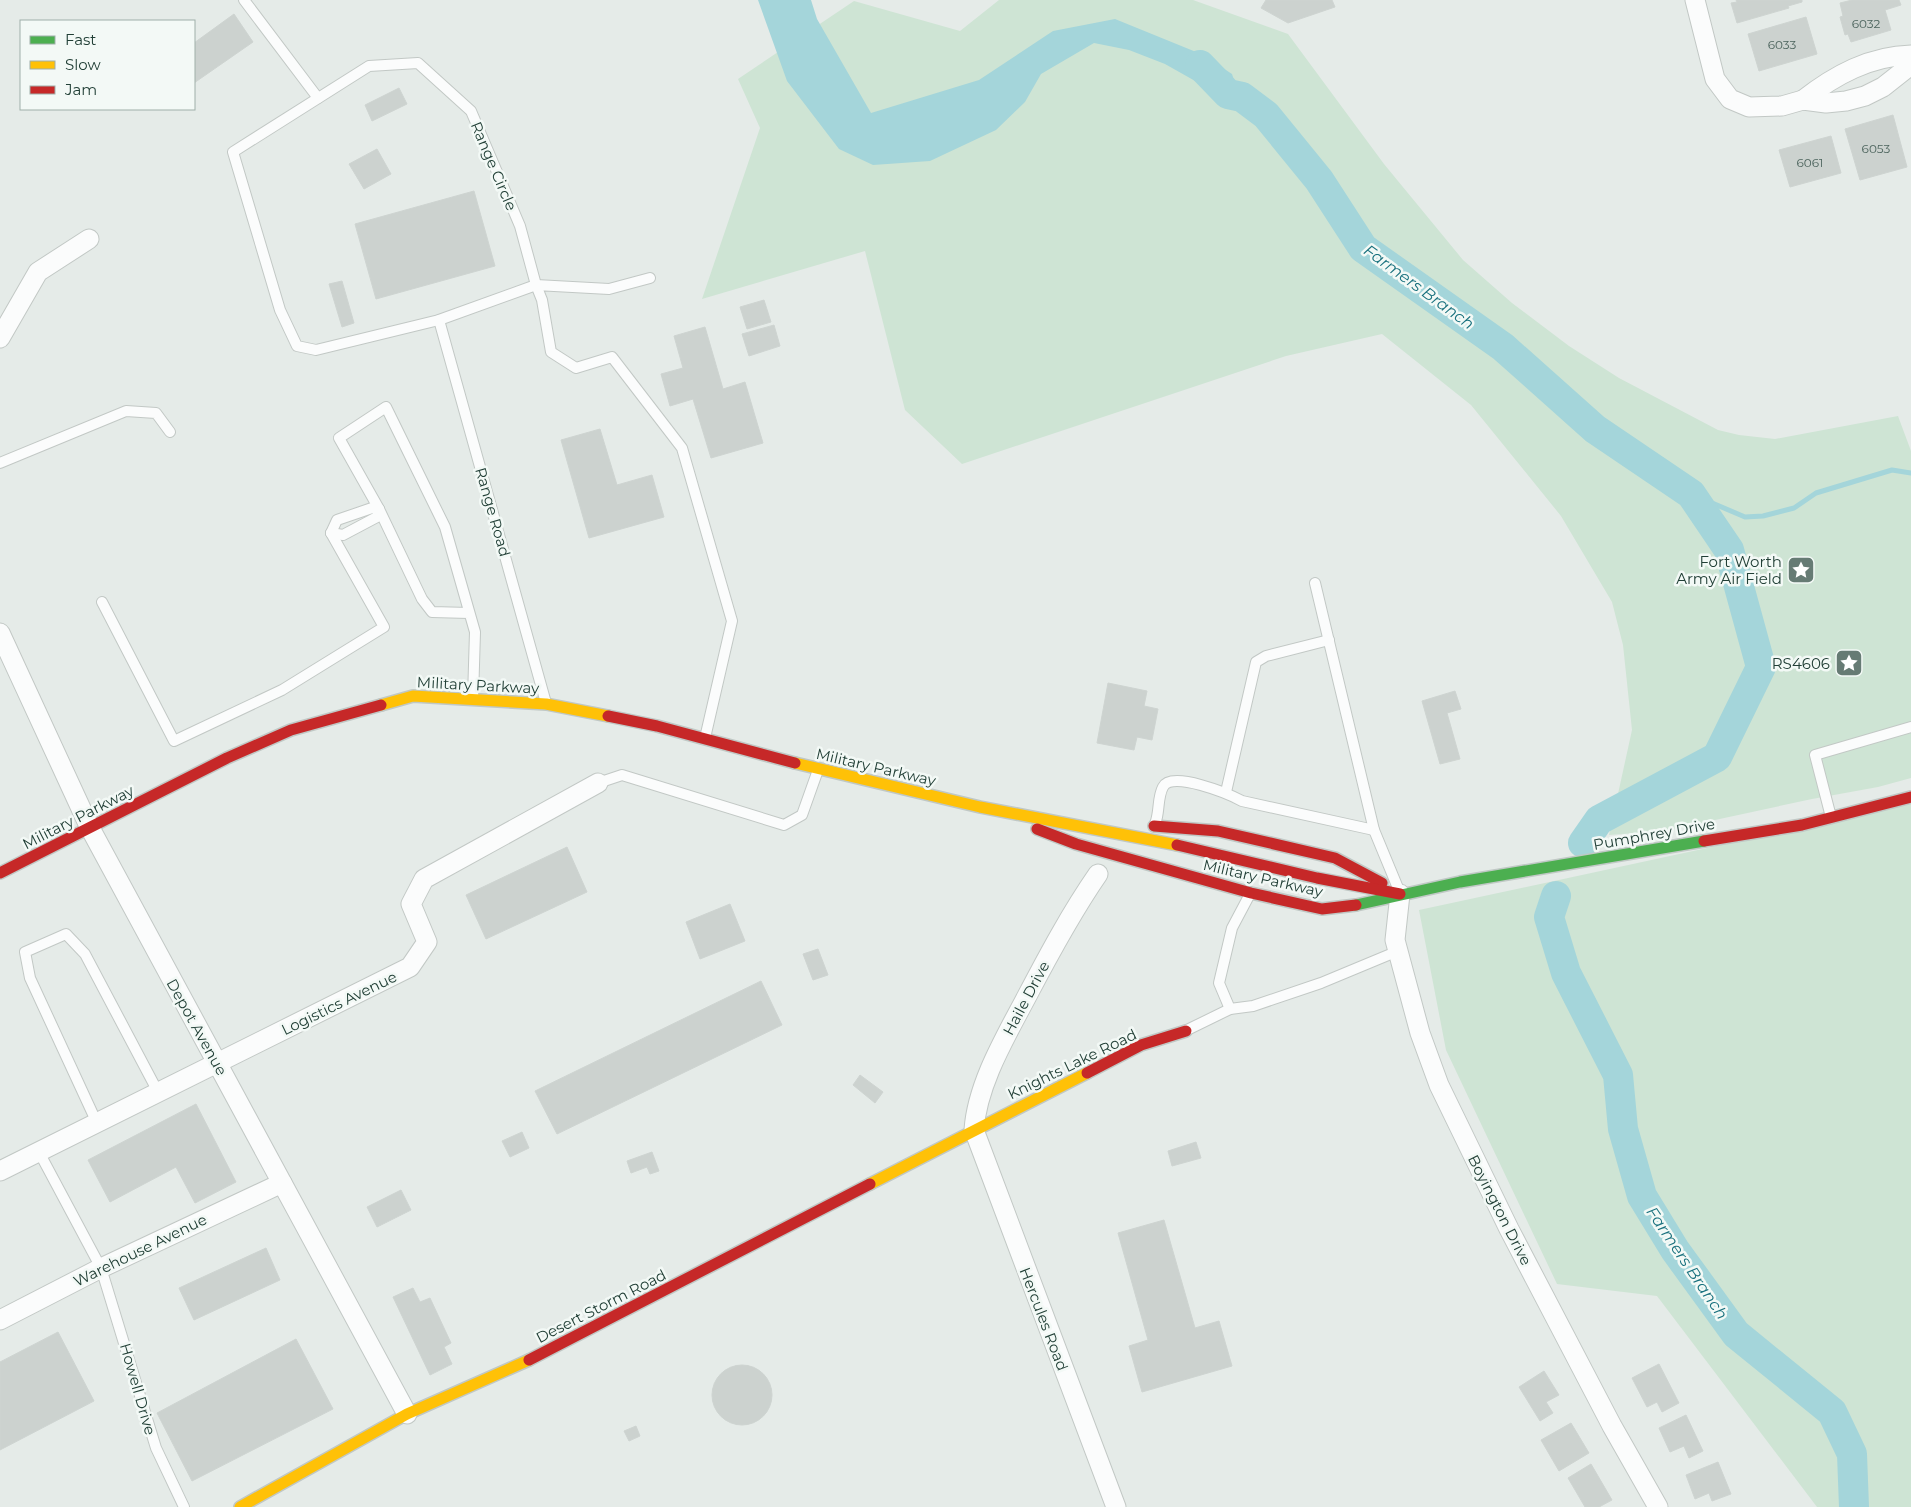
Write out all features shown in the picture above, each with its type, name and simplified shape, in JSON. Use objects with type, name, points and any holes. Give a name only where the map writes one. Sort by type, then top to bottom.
[{"type":"street","points":[[1695,0],[1715,79],[1730,99],[1749,107],[1782,106],[1803,100],[1821,86],[1849,70],[1874,61],[1909,69]]},
{"type":"street","points":[[1803,100],[1826,103],[1846,101],[1865,96],[1909,69]]},
{"type":"street","points":[[0,338],[38,272],[89,239]]},
{"type":"street","name":"Depot Avenue","points":[[0,633],[90,828],[407,1414]]},
{"type":"street","name":"Military Parkway","points":[[0,873],[227,758],[291,730],[413,696],[473,698],[546,704],[705,738],[818,769],[980,807],[1138,836],[1317,878],[1400,894]]},
{"type":"street","name":"Logistics Avenue","points":[[0,1171],[410,967],[427,942],[411,904],[424,880],[598,783]]},
{"type":"street","name":"Pumphrey Drive","points":[[1400,894],[1831,818],[1911,797]]},
{"type":"street","name":"Military Parkway","points":[[980,807],[1125,823]]},
{"type":"street","name":"Military Parkway","points":[[980,807],[1076,844],[1251,893],[1322,908],[1344,908],[1400,894]]},
{"type":"street","name":"Military Parkway","points":[[1150,825],[1340,872],[1400,894]]},
{"type":"street","name":"Haile Drive","points":[[974,1130],[975,1115],[997,1053],[1078,903],[1098,874]]},
{"type":"street","name":"Boyington Drive","points":[[1400,894],[1395,940],[1420,1032],[1439,1085],[1509,1229],[1612,1426],[1658,1507]]},
{"type":"street","name":"Knights Lake Road","points":[[974,1130],[1141,1045],[1186,1031]]},
{"type":"street","name":"Desert Storm Road","points":[[240,1507],[407,1414],[525,1362],[974,1130]]},
{"type":"street","name":"Hercules Road","points":[[974,1130],[1116,1507]]},
{"type":"street","name":"Warehouse Avenue","points":[[0,1320],[101,1268],[282,1183]]},
{"type":"lane","points":[[244,0],[318,98]]},
{"type":"lane","name":"Range Circle","points":[[418,63],[471,111],[520,226],[536,285],[439,320],[316,350],[296,346],[280,310],[233,152],[369,66],[418,63]]},
{"type":"lane","points":[[650,278],[609,289],[536,285],[542,300],[551,352],[576,368],[612,357],[682,448],[732,620],[705,738]]},
{"type":"lane","name":"Range Road","points":[[439,320],[546,704]]},
{"type":"lane","points":[[470,614],[432,612],[422,599],[379,509],[339,438],[386,407],[445,527],[470,614],[475,632],[473,698]]},
{"type":"lane","points":[[0,463],[126,411],[156,413],[170,432]]},
{"type":"lane","points":[[102,602],[174,741],[282,690],[384,627],[331,533],[343,535],[377,517],[379,509]]},
{"type":"lane","points":[[1316,583],[1374,830],[1400,894]]},
{"type":"lane","points":[[1226,792],[1256,662],[1266,656],[1329,640]]},
{"type":"lane","points":[[1831,818],[1816,754],[1911,727]]},
{"type":"lane","points":[[598,783],[622,775],[784,825],[802,815],[818,769]]},
{"type":"lane","points":[[1150,825],[1159,815],[1162,788],[1166,782],[1176,780],[1226,792],[1242,800],[1374,830]]},
{"type":"lane","points":[[1230,1009],[1219,983],[1232,928],[1251,893]]},
{"type":"lane","points":[[96,1123],[30,978],[25,952],[66,934],[85,954],[158,1092]]},
{"type":"lane","points":[[1186,1031],[1230,1009],[1253,1006],[1321,983],[1398,951]]},
{"type":"lane","name":"Howell Drive","points":[[39,1152],[101,1268],[156,1448],[184,1507]]},
{"type":"green space","points":[[999,0],[1193,0],[1288,34],[1384,164],[1463,260],[1512,303],[1569,346],[1619,378],[1718,430],[1739,435],[1775,439],[1898,416],[1911,451],[1911,778],[1878,787],[1812,799],[1664,831],[1609,835],[1632,730],[1623,645],[1612,602],[1561,516],[1471,405],[1382,334],[1286,356],[962,464],[905,410],[865,251],[702,299],[760,128],[738,79],[854,1],[960,31]]},
{"type":"green space","points":[[1911,804],[1911,1507],[1817,1507],[1657,1296],[1557,1284],[1446,1050],[1419,910]]},
{"type":"water","points":[[758,0],[811,0],[817,19],[871,113],[979,80],[1053,31],[1115,19],[1201,54],[1232,74],[1238,93],[1220,95],[1165,64],[1129,50],[1094,43],[1041,74],[1025,102],[996,130],[930,161],[873,165],[839,149],[787,81]]},
{"type":"building","points":[[1266,0],[1332,0],[1335,7],[1288,23],[1261,8]]},
{"type":"building","points":[[1736,0],[1802,0],[1802,2],[1788,6],[1789,8],[1737,23],[1731,3],[1737,2]]},
{"type":"building","points":[[1852,0],[1899,0],[1901,5],[1885,10],[1891,30],[1851,42],[1848,34],[1845,35],[1840,17],[1843,16],[1840,3]]},
{"type":"building","points":[[234,14],[253,42],[195,82],[195,42]]},
{"type":"building","points":[[1806,17],[1817,54],[1759,71],[1748,34]]},
{"type":"building","points":[[399,88],[407,104],[372,121],[365,105]]},
{"type":"building","points":[[1893,115],[1907,167],[1860,180],[1845,129]]},
{"type":"building","points":[[1831,136],[1841,173],[1790,187],[1779,150]]},
{"type":"building","points":[[377,149],[391,174],[364,189],[349,164]]},
{"type":"building","points":[[474,191],[495,266],[376,299],[355,224]]},
{"type":"building","points":[[342,281],[354,323],[342,327],[329,284]]},
{"type":"building","points":[[764,300],[771,322],[747,329],[740,307]]},
{"type":"building","points":[[774,325],[780,346],[749,356],[742,334]]},
{"type":"building","points":[[705,327],[723,389],[745,382],[763,443],[711,458],[693,399],[670,406],[661,374],[683,368],[674,336]]},
{"type":"building","points":[[600,429],[617,485],[652,475],[664,517],[589,538],[561,440]]},
{"type":"building","points":[[1108,683],[1147,691],[1144,706],[1158,709],[1152,740],[1137,737],[1134,750],[1097,743]]},
{"type":"building","points":[[1455,691],[1461,709],[1447,713],[1460,759],[1440,764],[1422,701]]},
{"type":"building","points":[[567,847],[587,892],[486,939],[466,895]]},
{"type":"building","points":[[730,904],[745,941],[700,959],[686,922]]},
{"type":"building","points":[[818,949],[828,975],[813,980],[803,954]]},
{"type":"building","points":[[761,981],[782,1025],[557,1134],[535,1091]]},
{"type":"building","points":[[860,1075],[883,1092],[875,1103],[853,1085]]},
{"type":"building","points":[[196,1104],[236,1182],[195,1203],[176,1167],[110,1202],[88,1160]]},
{"type":"building","points":[[522,1132],[529,1148],[510,1157],[502,1141]]},
{"type":"building","points":[[1196,1142],[1201,1158],[1172,1166],[1168,1151]]},
{"type":"building","points":[[652,1152],[659,1171],[650,1174],[647,1167],[631,1173],[627,1161]]},
{"type":"building","points":[[401,1190],[411,1210],[377,1227],[367,1207]]},
{"type":"building","points":[[1164,1220],[1195,1328],[1219,1321],[1232,1366],[1142,1392],[1129,1346],[1148,1340],[1118,1233]]},
{"type":"building","points":[[266,1248],[280,1280],[194,1320],[179,1288]]},
{"type":"building","points":[[413,1288],[420,1302],[430,1298],[451,1343],[444,1347],[452,1364],[430,1375],[393,1297]]},
{"type":"building","points":[[58,1332],[94,1401],[0,1450],[0,1362]]},
{"type":"building","points":[[296,1339],[333,1409],[192,1481],[157,1413]]},
{"type":"building","points":[[1659,1364],[1679,1403],[1662,1412],[1657,1402],[1647,1407],[1632,1378]]},
{"type":"building","points":[[742,1365],[759,1370],[767,1378],[772,1395],[767,1412],[759,1420],[742,1425],[725,1420],[717,1412],[712,1395],[717,1378],[725,1370]]},
{"type":"building","points":[[1544,1371],[1559,1395],[1546,1402],[1553,1413],[1540,1421],[1519,1387]]},
{"type":"building","points":[[1686,1415],[1703,1451],[1689,1458],[1684,1446],[1670,1452],[1659,1428]]},
{"type":"building","points":[[1571,1423],[1589,1453],[1559,1471],[1541,1440]]},
{"type":"building","points":[[636,1426],[640,1436],[629,1441],[624,1431]]},
{"type":"building","points":[[1718,1462],[1731,1494],[1712,1501],[1709,1493],[1695,1499],[1686,1475]]},
{"type":"building","points":[[1591,1464],[1612,1500],[1599,1507],[1585,1507],[1568,1478]]},
{"type":"waterway","name":"Farmers Branch","points":[[1200,65],[1228,94],[1242,97],[1266,115],[1319,180],[1363,248],[1503,347],[1595,429],[1691,494],[1729,550],[1761,667],[1717,757],[1599,820],[1583,843]]},
{"type":"waterway","points":[[1691,494],[1745,517],[1763,516],[1794,508],[1816,493],[1892,470],[1911,473]]},
{"type":"waterway","name":"Farmers Branch","points":[[1556,896],[1549,917],[1566,973],[1618,1075],[1623,1129],[1642,1196],[1675,1250],[1736,1334],[1832,1412],[1852,1454],[1854,1507]]},
{"type":"traffic: fast","points":[[1356,905],[1460,882],[1704,841]]},
{"type":"traffic: slow","points":[[381,705],[413,696],[546,704],[608,716]]},
{"type":"traffic: slow","points":[[795,763],[980,807],[1177,845]]},
{"type":"traffic: slow","points":[[870,1184],[1087,1073]]},
{"type":"traffic: slow","points":[[240,1507],[407,1414],[529,1360]]},
{"type":"traffic: jam","points":[[0,873],[227,758],[291,730],[381,705]]},
{"type":"traffic: jam","points":[[608,716],[657,726],[795,763]]},
{"type":"traffic: jam","points":[[1704,841],[1802,825],[1911,797]]},
{"type":"traffic: jam","points":[[1154,826],[1218,831],[1335,858],[1382,883]]},
{"type":"traffic: jam","points":[[1037,829],[1076,844],[1251,893],[1322,909],[1356,905]]},
{"type":"traffic: jam","points":[[1177,845],[1317,878],[1400,894]]},
{"type":"traffic: jam","points":[[1087,1073],[1141,1045],[1186,1031]]},
{"type":"traffic: jam","points":[[529,1360],[870,1184]]},
{"type":"place","name":"Fort Worth Army Air Field","points":[[1801,570]]},
{"type":"place","name":"RS4606","points":[[1849,663]]}]
